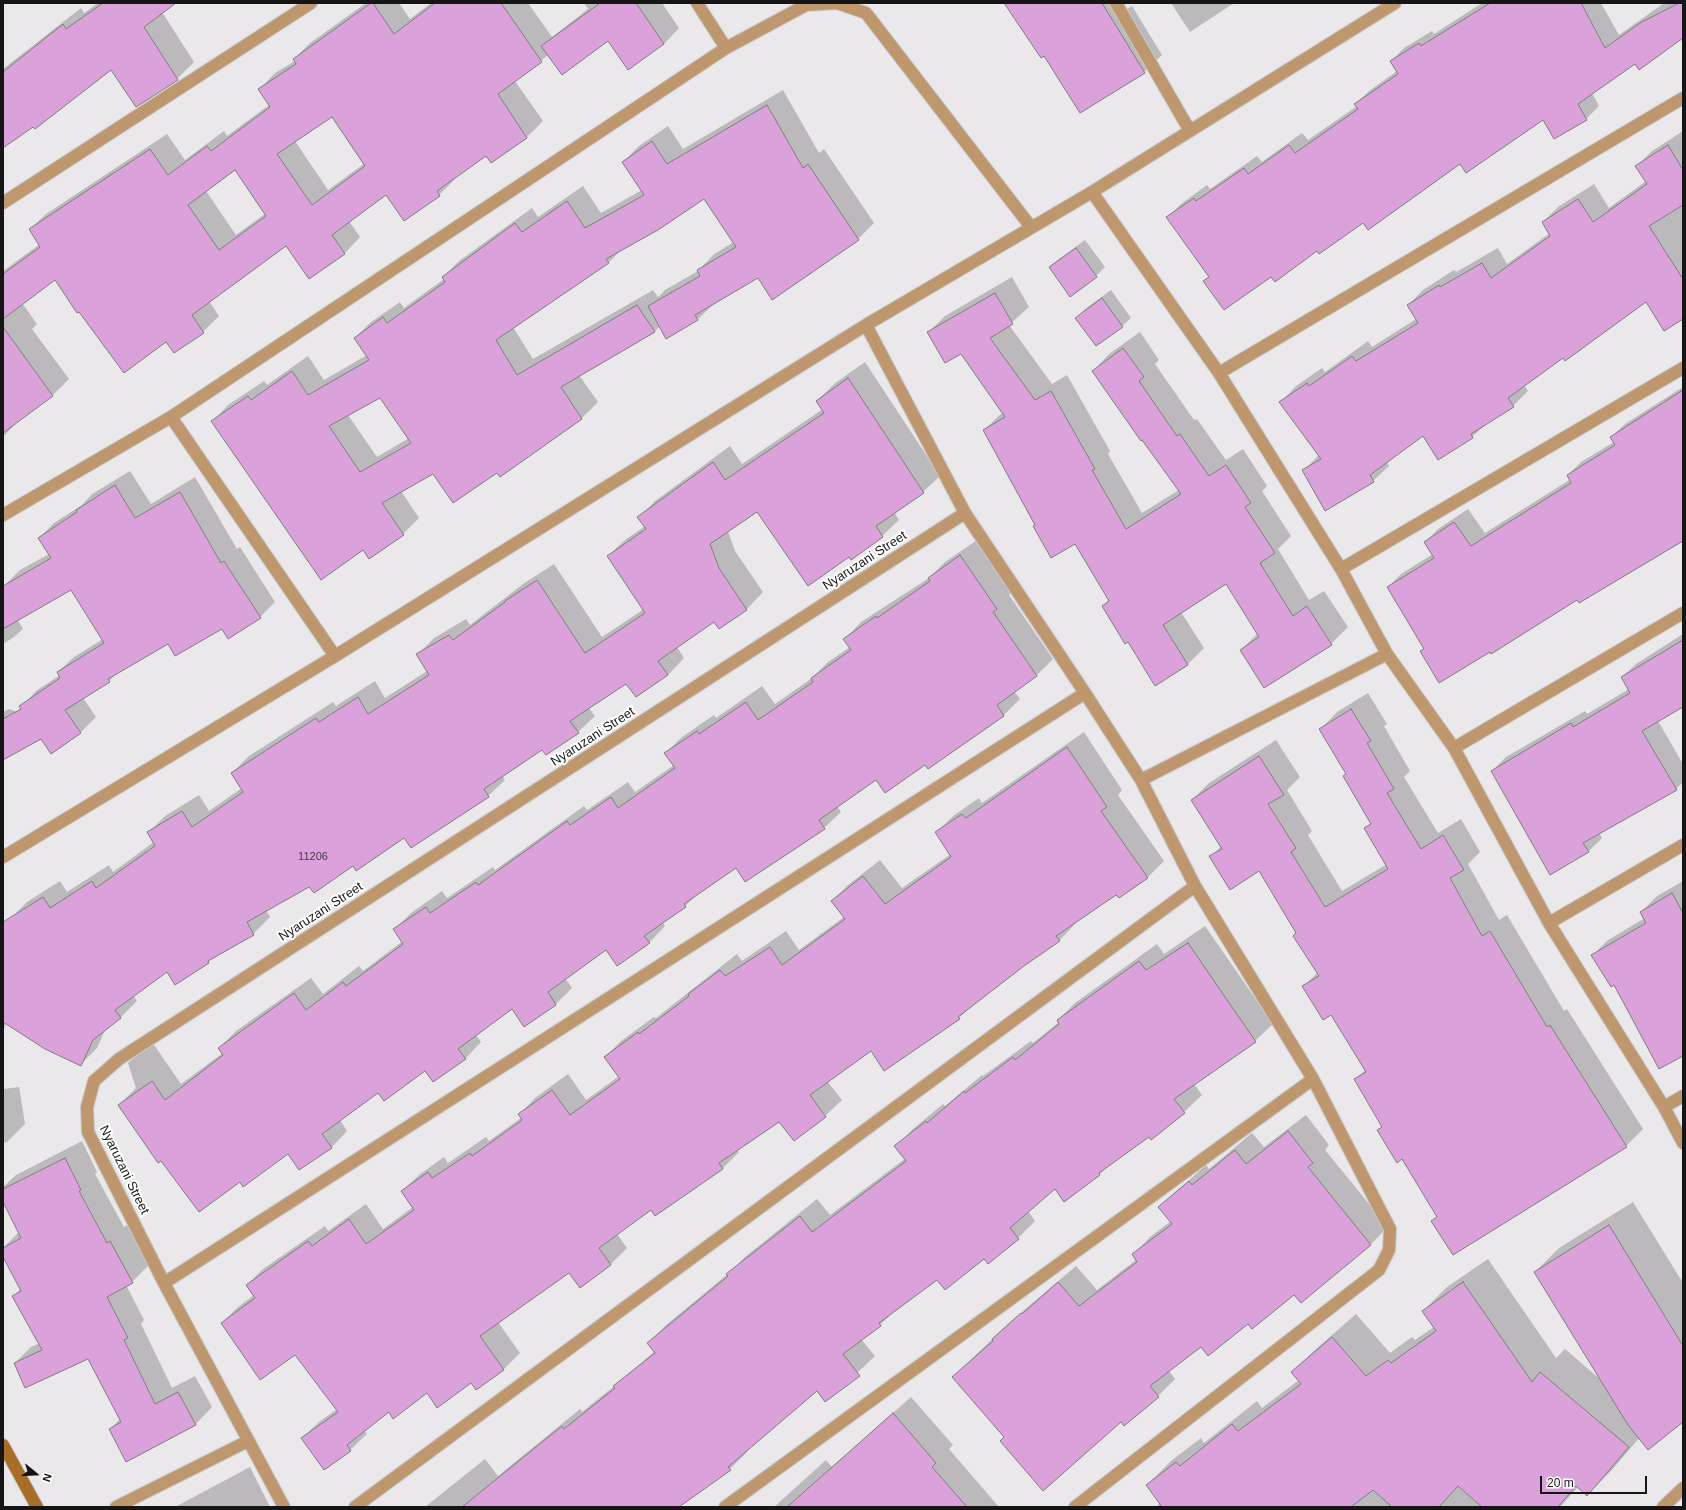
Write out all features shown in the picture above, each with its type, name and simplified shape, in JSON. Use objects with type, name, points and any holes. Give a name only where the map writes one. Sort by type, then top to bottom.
[{"type":"street","points":[[3,203],[311,3]]},
{"type":"street","points":[[697,3],[726,48]]},
{"type":"street","points":[[3,515],[171,417],[726,48],[806,5],[837,3],[866,13],[1031,228]]},
{"type":"street","points":[[1116,3],[1190,131]]},
{"type":"street","points":[[3,857],[335,656],[866,324],[1092,192],[1395,3]]},
{"type":"street","points":[[1219,373],[1683,98]]},
{"type":"street","points":[[1092,192],[1219,373],[1341,570],[1387,654],[1454,748],[1549,923],[1664,1107],[1683,1143]]},
{"type":"street","points":[[866,324],[965,513],[1141,780],[1196,886],[1313,1079],[1390,1229],[1389,1250],[1379,1270],[1075,1507]]},
{"type":"street","points":[[1341,570],[1683,368]]},
{"type":"street","points":[[171,417],[335,656]]},
{"type":"street","name":"Nyaruzani Street","points":[[284,1507],[164,1283],[88,1132],[87,1107],[94,1081],[126,1055],[965,513]]},
{"type":"street","points":[[1454,748],[1683,613]]},
{"type":"street","points":[[1141,780],[1387,654]]},
{"type":"street","points":[[164,1283],[1085,693]]},
{"type":"street","points":[[1549,923],[1683,845]]},
{"type":"street","points":[[355,1507],[1196,886]]},
{"type":"street","points":[[725,1507],[1313,1079]]},
{"type":"street","points":[[1664,1107],[1683,1096]]},
{"type":"street","points":[[116,1507],[248,1441]]},
{"type":"street","points":[[3,1445],[37,1507]]},
{"type":"street","points":[[1664,1507],[1683,1488]]},
{"type":"building","points":[[103,3],[176,3],[144,27],[178,80],[136,107],[111,70],[35,129],[33,127],[3,148],[3,72],[63,24],[66,29]]},
{"type":"building","points":[[371,3],[373,3],[394,34],[435,3],[501,3],[542,62],[498,94],[527,138],[491,163],[486,156],[437,191],[440,196],[404,221],[386,195],[332,235],[345,254],[309,279],[286,246],[192,315],[204,333],[174,353],[166,342],[124,373],[79,312],[77,313],[55,280],[3,319],[3,274],[40,247],[29,229],[150,149],[168,175],[207,146],[211,151],[270,107],[258,89],[296,64],[293,59]],"holes":[[[332,117],[365,166],[312,205],[277,154]],[[235,170],[266,216],[219,250],[188,205]]]},
{"type":"building","points":[[600,3],[636,3],[664,44],[628,70],[608,41],[562,75],[541,46]]},
{"type":"building","points":[[1004,3],[1102,3],[1145,73],[1080,113],[1044,56],[1041,58]]},
{"type":"building","points":[[1490,3],[1581,3],[1605,48],[1640,23],[1679,3],[1683,3],[1683,38],[1639,70],[1635,64],[1578,104],[1587,120],[1554,139],[1543,120],[1466,173],[1460,164],[1368,230],[1363,223],[1319,254],[1317,251],[1275,282],[1271,277],[1224,310],[1203,281],[1209,277],[1166,217],[1194,198],[1196,201],[1244,168],[1248,174],[1289,145],[1295,153],[1358,109],[1354,104],[1398,74],[1390,61],[1419,43],[1421,46]]},
{"type":"building","points":[[767,105],[803,168],[808,164],[859,240],[772,300],[758,278],[695,315],[698,320],[666,339],[648,306],[700,276],[697,270],[736,247],[704,199],[658,230],[606,259],[609,263],[496,340],[517,375],[637,305],[655,332],[561,387],[582,419],[500,477],[497,473],[453,503],[433,474],[382,503],[404,535],[369,559],[363,550],[321,580],[211,421],[248,396],[251,400],[292,371],[308,395],[369,360],[354,338],[383,317],[387,323],[445,282],[442,277],[515,223],[522,232],[567,201],[585,228],[644,195],[622,162],[652,141],[667,164]],"holes":[[[380,398],[411,443],[360,472],[329,426]]]},
{"type":"building","points":[[1668,145],[1683,170],[1683,205],[1649,226],[1683,279],[1683,319],[1664,331],[1646,302],[1565,361],[1563,358],[1508,398],[1514,407],[1471,434],[1473,438],[1438,460],[1423,436],[1370,475],[1374,482],[1325,511],[1302,470],[1321,459],[1279,402],[1307,383],[1309,386],[1352,356],[1356,361],[1418,323],[1407,305],[1439,285],[1440,287],[1482,263],[1491,278],[1550,236],[1542,222],[1578,199],[1593,222],[1647,184],[1635,166]]},
{"type":"building","points":[[1076,248],[1097,277],[1070,297],[1049,267]]},
{"type":"building","points":[[995,293],[1013,324],[990,338],[1035,400],[1051,391],[1095,469],[1092,470],[1126,529],[1181,494],[1142,440],[1141,441],[1092,371],[1123,348],[1144,377],[1139,381],[1177,436],[1180,434],[1209,476],[1226,465],[1251,503],[1245,507],[1275,553],[1260,563],[1293,616],[1307,606],[1332,645],[1264,688],[1240,650],[1259,637],[1226,584],[1163,625],[1188,665],[1155,686],[1128,642],[1125,644],[1102,606],[1109,601],[1075,544],[1051,558],[1033,526],[1035,525],[983,430],[1005,417],[961,354],[945,363],[927,332]]},
{"type":"building","points":[[1102,298],[1123,327],[1096,346],[1075,318]]},
{"type":"building","points":[[3,327],[53,396],[3,433]]},
{"type":"building","points":[[848,378],[924,493],[876,526],[883,537],[851,560],[849,557],[808,586],[757,512],[710,544],[719,568],[747,610],[719,629],[714,622],[658,661],[668,675],[636,697],[626,684],[570,721],[579,733],[546,755],[542,750],[484,789],[489,797],[411,848],[404,838],[356,871],[353,866],[314,893],[309,887],[247,922],[254,935],[208,961],[209,963],[175,985],[167,972],[115,1010],[121,1018],[93,1040],[81,1066],[45,1049],[3,1022],[3,922],[43,897],[50,908],[92,881],[96,888],[155,846],[147,832],[182,811],[192,827],[243,792],[231,773],[316,718],[319,722],[358,697],[368,714],[429,675],[416,654],[449,635],[453,640],[505,601],[537,580],[585,653],[645,613],[607,556],[646,529],[637,517],[713,462],[725,480],[824,413],[816,401]]},
{"type":"building","points":[[1683,390],[1683,541],[1579,603],[1577,600],[1491,654],[1490,652],[1439,683],[1420,651],[1424,649],[1387,587],[1434,558],[1424,542],[1454,522],[1471,546],[1571,483],[1567,475],[1615,445],[1610,437]]},
{"type":"building","points":[[115,485],[135,518],[180,492],[221,563],[224,561],[261,618],[228,639],[222,629],[175,656],[168,644],[108,679],[110,682],[65,710],[81,733],[51,754],[41,739],[3,760],[3,719],[21,709],[19,706],[60,678],[57,672],[104,643],[71,590],[3,629],[3,586],[51,558],[38,538],[77,512],[76,510]]},
{"type":"building","points":[[960,555],[997,609],[993,612],[1037,676],[997,705],[1004,716],[928,769],[925,765],[885,793],[876,780],[819,820],[825,829],[745,882],[736,868],[684,904],[686,907],[644,936],[650,943],[617,966],[606,950],[548,992],[556,1005],[524,1027],[512,1009],[458,1049],[466,1059],[433,1082],[425,1071],[384,1101],[378,1093],[322,1134],[332,1148],[299,1170],[288,1154],[243,1187],[240,1182],[199,1212],[161,1161],[158,1163],[118,1105],[152,1081],[165,1100],[223,1055],[218,1048],[294,993],[306,1010],[343,982],[346,986],[403,944],[393,929],[426,907],[430,913],[476,882],[478,885],[567,821],[570,825],[611,797],[618,808],[675,768],[664,753],[697,731],[699,734],[746,702],[758,720],[813,682],[811,678],[851,650],[843,639],[876,616],[877,618],[930,581],[928,578]]},
{"type":"building","points":[[1683,640],[1683,707],[1642,731],[1677,790],[1583,843],[1589,852],[1550,875],[1491,771],[1571,723],[1573,727],[1630,693],[1621,677]]},
{"type":"building","points":[[1351,709],[1371,741],[1367,743],[1394,789],[1387,793],[1421,849],[1443,835],[1464,870],[1450,878],[1482,936],[1490,931],[1547,1027],[1550,1025],[1627,1147],[1453,1255],[1431,1221],[1437,1217],[1402,1159],[1397,1163],[1377,1130],[1382,1127],[1354,1079],[1366,1072],[1331,1015],[1323,1020],[1302,986],[1319,976],[1293,936],[1296,933],[1259,871],[1230,890],[1209,856],[1222,849],[1191,800],[1259,756],[1284,795],[1268,804],[1296,848],[1291,852],[1325,907],[1388,869],[1364,828],[1371,824],[1343,776],[1346,774],[1319,729]]},
{"type":"building","points":[[1067,747],[1107,807],[1101,811],[1148,878],[1119,898],[1116,895],[1056,936],[1060,941],[1024,966],[958,1017],[960,1019],[884,1071],[871,1051],[810,1095],[826,1117],[794,1141],[779,1122],[719,1163],[723,1169],[655,1216],[651,1210],[599,1248],[611,1265],[580,1288],[569,1273],[480,1336],[504,1370],[476,1390],[471,1383],[437,1408],[427,1393],[393,1419],[389,1412],[347,1445],[351,1451],[324,1470],[301,1438],[338,1412],[295,1355],[260,1380],[221,1323],[255,1298],[246,1285],[308,1241],[312,1246],[349,1219],[366,1244],[414,1210],[401,1191],[428,1172],[432,1178],[470,1153],[472,1156],[522,1120],[518,1114],[552,1090],[570,1115],[620,1079],[604,1057],[638,1032],[639,1034],[720,970],[725,976],[770,947],[782,965],[845,919],[831,901],[863,876],[885,904],[951,857],[935,832],[962,814],[966,818]]},
{"type":"building","points":[[1672,893],[1683,913],[1683,1056],[1659,1069],[1614,985],[1611,987],[1591,955],[1646,923],[1640,912]]},
{"type":"building","points":[[1188,943],[1256,1042],[1174,1099],[1185,1113],[1151,1140],[1149,1137],[1099,1173],[1100,1175],[1064,1202],[1055,1189],[1010,1228],[1019,1239],[988,1264],[984,1259],[945,1290],[937,1280],[879,1323],[881,1326],[843,1354],[860,1376],[825,1402],[817,1391],[728,1467],[731,1470],[679,1507],[462,1507],[562,1426],[564,1429],[615,1388],[613,1386],[655,1353],[647,1343],[728,1276],[726,1274],[800,1216],[812,1232],[906,1161],[894,1146],[926,1121],[927,1123],[964,1091],[965,1093],[1013,1057],[1015,1060],[1059,1024],[1057,1020],[1139,961],[1146,970]]},
{"type":"building","points":[[1288,1131],[1313,1163],[1308,1167],[1371,1245],[1301,1303],[1294,1295],[1252,1329],[1248,1324],[1208,1356],[1201,1347],[1150,1386],[1159,1397],[1124,1426],[1121,1422],[1043,1491],[1000,1441],[1004,1437],[952,1377],[993,1341],[992,1339],[1021,1313],[1022,1314],[1058,1282],[1079,1306],[1137,1262],[1132,1254],[1172,1224],[1158,1207],[1189,1181],[1192,1185],[1235,1150],[1246,1164]]},
{"type":"building","points":[[65,1158],[81,1190],[79,1191],[107,1243],[110,1241],[133,1283],[107,1297],[128,1338],[124,1340],[155,1404],[178,1392],[196,1425],[126,1462],[109,1429],[121,1422],[88,1359],[25,1388],[14,1363],[42,1350],[12,1296],[21,1291],[3,1257],[3,1248],[21,1238],[3,1202],[3,1189]]},
{"type":"building","points":[[1609,1225],[1683,1346],[1683,1422],[1648,1450],[1628,1425],[1534,1272]]},
{"type":"building","points":[[1463,1282],[1532,1382],[1540,1372],[1629,1447],[1587,1496],[1576,1486],[1558,1507],[1482,1507],[1458,1486],[1439,1507],[1392,1507],[1373,1490],[1351,1507],[1162,1507],[1146,1485],[1176,1462],[1180,1466],[1232,1424],[1238,1431],[1301,1384],[1291,1372],[1332,1337],[1366,1376],[1388,1360],[1391,1363],[1436,1331],[1422,1311]]},
{"type":"building","points":[[893,1413],[936,1463],[932,1467],[967,1507],[787,1507]]}]
